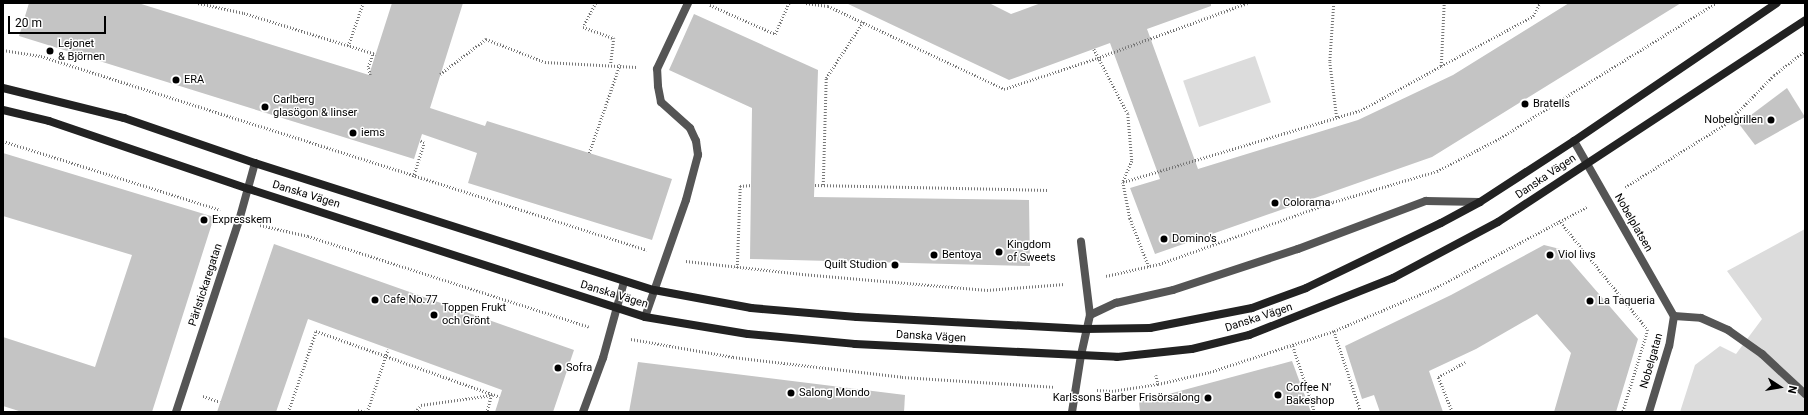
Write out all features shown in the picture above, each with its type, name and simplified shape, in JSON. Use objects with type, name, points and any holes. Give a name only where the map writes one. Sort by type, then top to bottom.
[{"type":"street","points":[[645,317],[667,256],[698,155],[696,141],[690,128],[661,102],[657,69],[688,3]]},
{"type":"street","name":"Danska Vägen","points":[[3,88],[124,118],[255,163],[624,282],[654,290],[751,308],[856,317],[1085,329],[1150,328],[1252,308],[1306,288],[1375,256],[1480,202],[1574,141],[1777,3]]},
{"type":"street","name":"Danska Vägen","points":[[3,110],[49,121],[249,189],[645,317],[748,334],[855,344],[1117,357],[1192,349],[1249,335],[1313,312],[1393,278],[1454,247],[1498,222],[1805,20]]},
{"type":"street","name":"Nobelplatsen","points":[[1574,141],[1674,316]]},
{"type":"street","name":"Pärlstickaregatan","points":[[176,412],[249,189],[255,163]]},
{"type":"street","points":[[1090,315],[1116,303],[1173,290],[1298,249],[1426,200],[1480,202]]},
{"type":"street","points":[[1072,412],[1085,329],[1090,315],[1081,242]]},
{"type":"street","points":[[583,412],[610,333],[624,282]]},
{"type":"street","points":[[1674,316],[1701,318],[1728,330],[1762,354],[1805,394]]},
{"type":"street","name":"Nobelgatan","points":[[1649,412],[1669,346],[1674,316]]},
{"type":"path","points":[[198,3],[244,13],[375,54],[368,67],[370,75]]},
{"type":"path","points":[[348,46],[363,3]]},
{"type":"path","points":[[596,3],[583,27],[614,38],[611,64]]},
{"type":"path","points":[[706,3],[774,34],[789,3]]},
{"type":"path","points":[[806,3],[828,6],[1004,89],[1097,58],[1247,3]]},
{"type":"path","points":[[1334,3],[1330,62],[1337,118]]},
{"type":"path","points":[[1441,66],[1444,3]]},
{"type":"path","points":[[1123,182],[1361,110],[1533,16],[1540,3]]},
{"type":"path","points":[[3,50],[41,56],[413,177],[450,186],[667,256],[737,268],[986,290],[1085,281],[1149,267],[1333,202],[1437,171],[1500,138],[1716,3]]},
{"type":"path","points":[[823,185],[826,78],[863,22]]},
{"type":"path","points":[[440,74],[486,40],[545,62],[620,64],[657,69]]},
{"type":"path","points":[[1094,49],[1097,58],[1128,114],[1132,161],[1123,182],[1130,218],[1149,267]]},
{"type":"path","points":[[3,140],[267,227],[308,236],[610,333],[733,357],[902,377],[1112,391],[1158,384],[1210,372],[1293,346],[1334,331],[1435,288],[1559,220],[1606,198],[1638,180],[1727,123],[1774,75],[1805,51]]},
{"type":"path","points":[[589,153],[620,64]]},
{"type":"path","points":[[413,177],[424,143],[420,140]]},
{"type":"path","points":[[737,268],[740,186],[752,185]]},
{"type":"path","points":[[815,185],[1048,190]]},
{"type":"path","points":[[1559,220],[1648,330],[1623,412]]},
{"type":"path","points":[[288,412],[316,331],[500,397]]},
{"type":"path","points":[[1334,331],[1361,412]]},
{"type":"path","points":[[1293,346],[1315,412]]},
{"type":"path","points":[[358,412],[358,410],[366,412],[388,349]]},
{"type":"path","points":[[1452,412],[1438,377],[1466,362]]},
{"type":"path","points":[[415,412],[421,405],[492,395]]},
{"type":"path","points":[[487,412],[492,395]]},
{"type":"shaded area","points":[[1255,56],[1271,102],[1199,127],[1183,81]]},
{"type":"shaded area","points":[[1805,229],[1805,412],[1680,412],[1695,365],[1720,346],[1736,354],[1762,319],[1727,271]]},
{"type":"building","points":[[29,3],[138,3],[369,75],[392,3],[463,3],[430,108],[485,126],[487,121],[672,179],[652,240],[468,183],[477,153],[422,134],[414,159],[19,36]]},
{"type":"building","points":[[846,3],[989,3],[1011,14],[1041,3],[1211,3],[1211,6],[1147,29],[1198,169],[1358,120],[1453,75],[1569,3],[1681,3],[1432,157],[1155,254],[1130,188],[1160,179],[1110,43],[1009,80]]},
{"type":"building","points":[[694,14],[818,70],[814,197],[1029,200],[1030,266],[750,259],[752,108],[669,70]]},
{"type":"building","name":"Nobelgrillen","points":[[1787,88],[1805,117],[1755,145],[1739,124]]},
{"type":"building","points":[[3,153],[214,217],[152,412],[22,412],[3,406],[3,337],[95,367],[132,255],[3,216]]},
{"type":"building","points":[[274,244],[574,350],[553,412],[495,412],[502,390],[308,319],[276,412],[217,412]]},
{"type":"building","points":[[1544,245],[1560,249],[1638,339],[1616,412],[1554,412],[1571,353],[1537,314],[1476,349],[1429,371],[1443,412],[1380,412],[1374,395],[1362,399],[1345,346],[1451,295]]},
{"type":"building","points":[[1292,361],[1311,412],[1140,412],[1139,402]]},
{"type":"building","points":[[638,362],[905,395],[904,412],[629,412]]},
{"type":"place","name":"Lejonet & Björnen","points":[[50,51]]},
{"type":"place","name":"ERA","points":[[176,80]]},
{"type":"place","name":"Bratells","points":[[1525,104]]},
{"type":"place","name":"Carlberg glasögon & linser","points":[[265,107]]},
{"type":"place","name":"Nobelgrillen","points":[[1771,120]]},
{"type":"place","name":"iems","points":[[353,133]]},
{"type":"place","name":"Colorama","points":[[1275,203]]},
{"type":"place","name":"Expresskem","points":[[204,220]]},
{"type":"place","name":"Domino's","points":[[1164,239]]},
{"type":"place","name":"Kingdom of Sweets","points":[[999,252]]},
{"type":"place","name":"Bentoya","points":[[934,255]]},
{"type":"place","name":"Viol livs","points":[[1550,255]]},
{"type":"place","name":"Quilt Studion","points":[[895,265]]},
{"type":"place","name":"Cafe No.77","points":[[375,300]]},
{"type":"place","name":"La Taqueria","points":[[1590,301]]},
{"type":"place","name":"Toppen Frukt och Grönt","points":[[434,315]]},
{"type":"place","name":"Sofra","points":[[558,368]]},
{"type":"place","name":"Salong Mondo","points":[[791,393]]},
{"type":"place","name":"Coffee N' Bakeshop","points":[[1278,395]]},
{"type":"place","name":"Karlssons Barber Frisörsalong","points":[[1208,398]]}]
